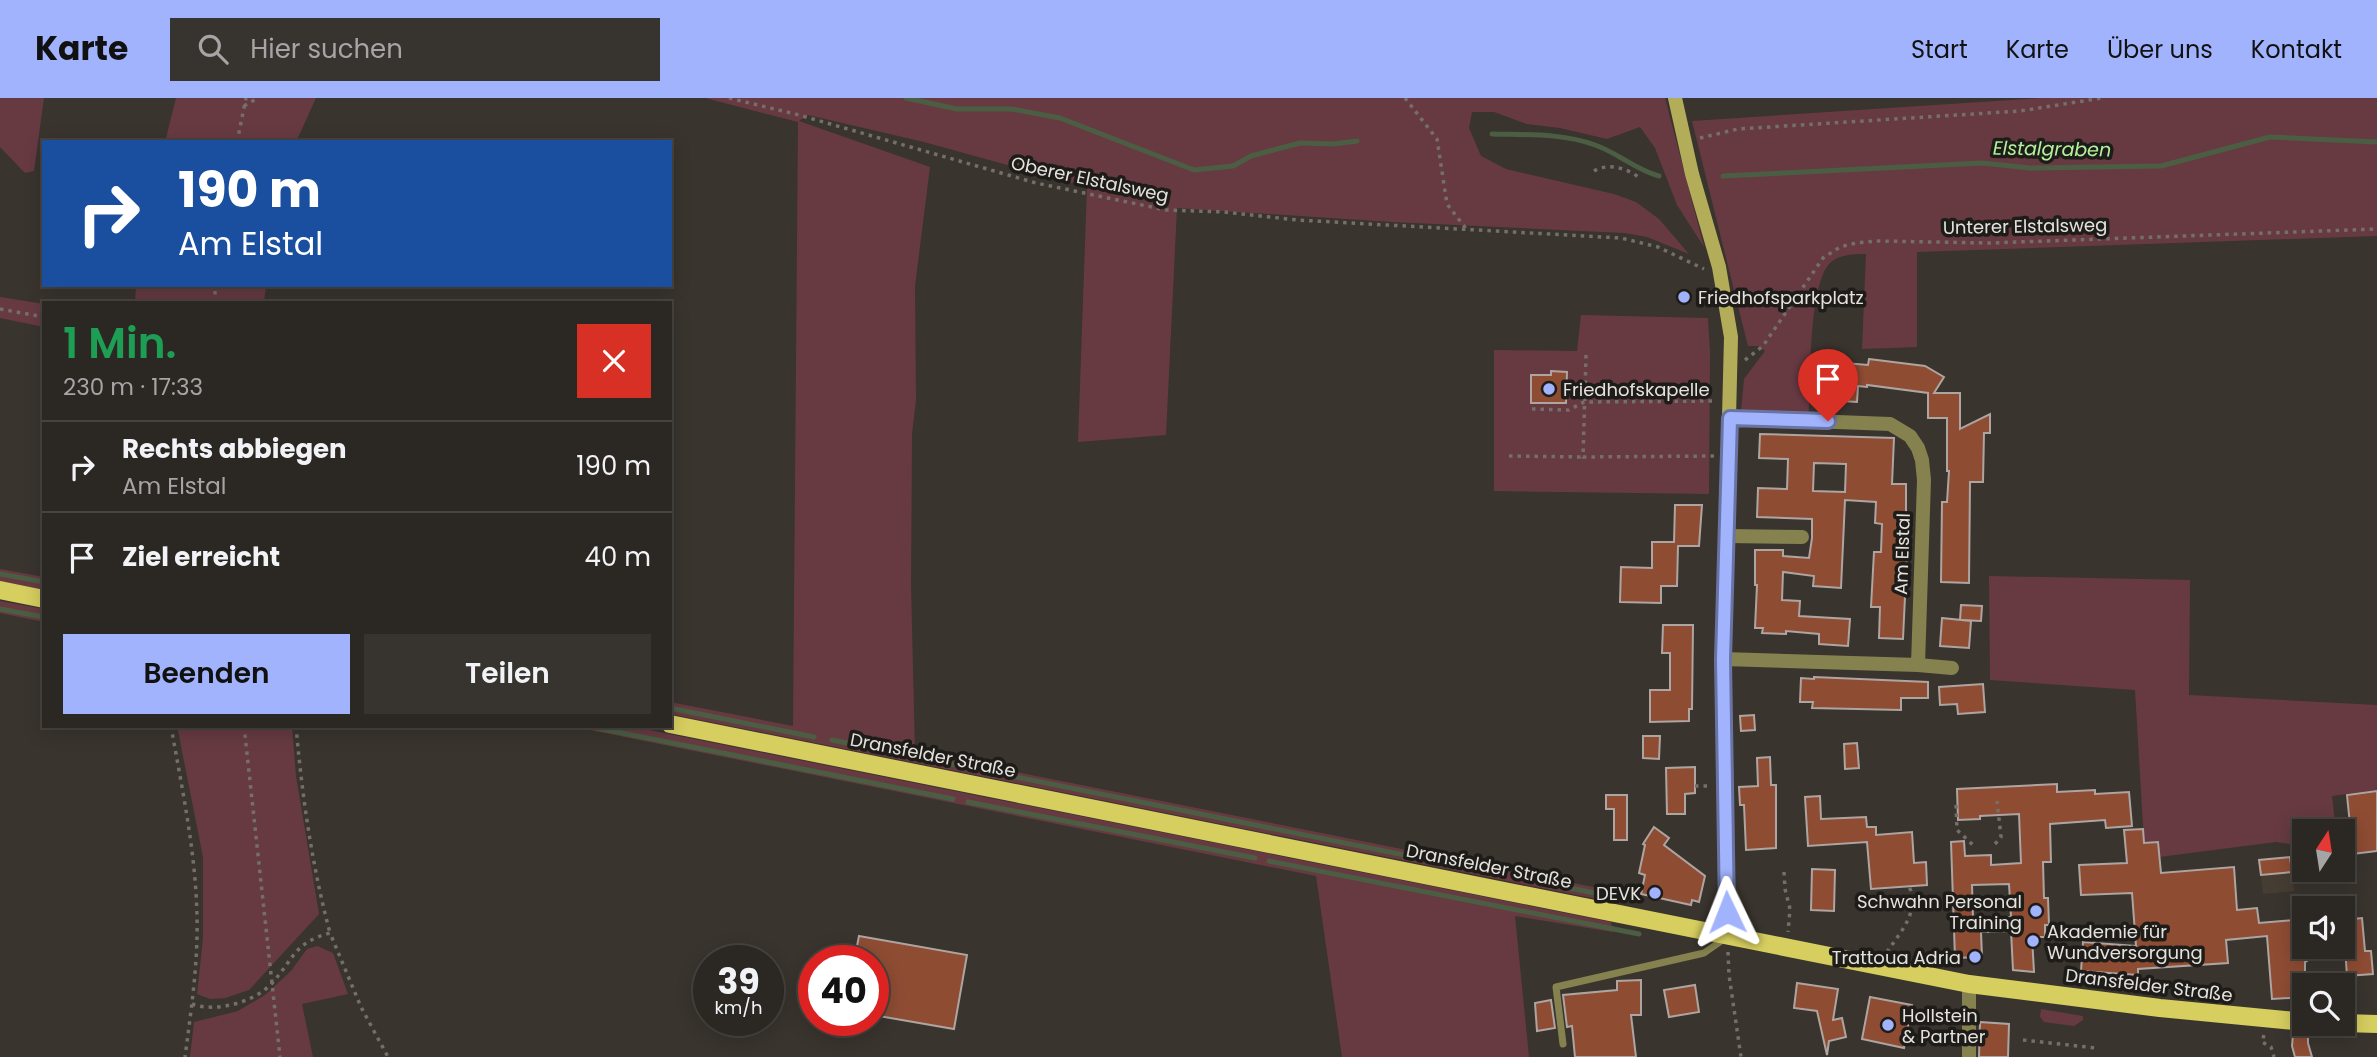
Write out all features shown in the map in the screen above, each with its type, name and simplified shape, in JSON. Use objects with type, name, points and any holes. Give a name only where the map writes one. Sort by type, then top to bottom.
[{"type":"main road","points":[[0,590],[42,598]]},
{"type":"main road","name":"Dransfelder Straße","points":[[672,724],[1969,984],[2292,1021]]},
{"type":"main road","points":[[2355,1023],[2377,1024]]},
{"type":"street","points":[[1675,98],[1687,153],[1722,279],[1728,312],[1732,369],[1723,659],[1728,936]]},
{"type":"street","name":"Am Elstal","points":[[1730,418],[1877,422],[1890,424],[1910,436],[1918,448],[1924,480],[1917,665]]},
{"type":"street","points":[[1727,536],[1802,537]]},
{"type":"street","points":[[1723,659],[1952,668]]},
{"type":"street","points":[[1969,984],[1969,1057]]},
{"type":"lane","points":[[1563,1044],[1556,987],[1704,953],[1728,936]]},
{"type":"path","points":[[237,140],[246,98]]},
{"type":"path","points":[[244,106],[258,98]]},
{"type":"path","name":"Oberer Elstalsweg","points":[[729,98],[799,115],[1036,183],[1166,210],[1621,239],[1658,247],[1706,270]]},
{"type":"path","points":[[1405,98],[1437,139],[1447,204],[1467,230]]},
{"type":"path","points":[[1703,138],[1738,129],[2020,111],[2102,98]]},
{"type":"path","points":[[1594,171],[1601,167],[1613,167],[1633,172],[1641,179]]},
{"type":"path","name":"Unterer Elstalsweg","points":[[1732,369],[1763,346],[1823,258],[1840,247],[1856,243],[1990,243],[2377,229]]},
{"type":"path","points":[[0,309],[42,317]]},
{"type":"path","points":[[1583,457],[1586,355]]},
{"type":"path","points":[[1532,409],[1569,410],[1584,402],[1731,401]]},
{"type":"path","points":[[1509,456],[1729,456]]},
{"type":"path","points":[[171,728],[192,850],[197,919],[192,1004],[185,1057]]},
{"type":"path","points":[[244,728],[280,1057]]},
{"type":"path","points":[[296,728],[300,771],[330,933],[360,1007],[388,1057]]},
{"type":"path","points":[[1996,844],[2001,837],[1997,801]]},
{"type":"path","points":[[1956,805],[1956,830],[1973,845]]},
{"type":"path","points":[[1784,872],[1790,909],[1788,934]]},
{"type":"path","points":[[1886,954],[1913,912],[1909,886]]},
{"type":"path","points":[[192,1004],[205,1009],[225,1007],[258,993],[272,984],[298,948],[314,937],[330,933]]},
{"type":"path","points":[[1728,936],[1729,975],[1741,1057]]},
{"type":"path","points":[[2267,1020],[2262,1042],[2271,1047],[2274,1057]]},
{"type":"path","points":[[2023,1040],[2096,1048]]},
{"type":"shaded area","points":[[0,98],[44,98],[34,171],[25,173],[0,147]]},
{"type":"shaded area","points":[[176,98],[316,98],[297,140],[166,140]]},
{"type":"shaded area","points":[[705,98],[1665,98],[1704,247],[1677,205],[1655,148],[1640,127],[1607,139],[1560,128],[1527,124],[1494,112],[1472,112],[1469,128],[1481,156],[1506,169],[1614,194],[1636,202],[1659,219],[1689,254],[1647,237],[1624,233],[1177,208],[1166,435],[1078,442],[1087,187],[924,142],[808,115],[799,121],[930,167],[915,286],[916,400],[912,434],[911,586],[915,752],[1598,888],[1602,900],[672,714],[672,702],[793,726],[798,122]]},
{"type":"shaded area","points":[[2042,98],[2377,98],[2377,236],[1917,252],[1917,347],[1862,349],[1866,254],[1842,256],[1830,263],[1818,290],[1812,333],[1809,412],[1741,410],[1744,379],[1765,351],[1759,346],[1748,346],[1692,121]]},
{"type":"shaded area","points":[[136,287],[266,287],[264,301],[135,301]]},
{"type":"shaded area","points":[[0,297],[42,304],[42,327],[0,318]]},
{"type":"shaded area","points":[[1581,315],[1708,318],[1709,494],[1494,491],[1494,350],[1577,351]]},
{"type":"shaded area","points":[[0,569],[42,577],[42,590],[0,581]]},
{"type":"shaded area","points":[[1989,576],[2190,580],[2189,695],[2377,705],[2377,790],[2332,796],[2335,819],[2292,819],[2292,844],[2276,842],[2159,857],[2144,843],[2135,690],[1990,680]]},
{"type":"shaded area","points":[[0,601],[42,609],[42,622],[0,613]]},
{"type":"shaded area","points":[[177,728],[292,728],[296,776],[319,914],[249,990],[225,998],[210,999],[197,994],[203,939],[203,857]]},
{"type":"shaded area","points":[[580,728],[639,728],[1611,922],[1613,932],[1515,916],[1529,1057],[1342,1057],[1316,876]]},
{"type":"shaded area","points":[[2290,857],[2294,891],[2263,894],[2259,860]]},
{"type":"shaded area","points":[[317,946],[333,953],[348,994],[302,1004],[313,1057],[190,1057],[194,1022],[238,1011],[265,995],[291,971],[307,949]]},
{"type":"shaded area","points":[[2041,1009],[2083,1016],[2083,1020],[2074,1026],[2044,1022],[2040,1017]]},
{"type":"building","points":[[1869,359],[1925,366],[1944,377],[1934,393],[1960,393],[1960,429],[1990,414],[1990,433],[1984,433],[1983,482],[1970,482],[1969,583],[1941,582],[1942,502],[1947,502],[1949,471],[1947,418],[1928,418],[1928,393],[1867,385],[1858,386],[1857,402],[1826,400],[1828,368],[1844,369],[1845,363],[1868,365]]},
{"type":"building","name":"Friedhofskapelle","points":[[1551,371],[1567,372],[1566,403],[1531,403],[1531,375],[1551,375]]},
{"type":"building","points":[[1760,434],[1894,438],[1892,484],[1906,484],[1906,512],[1903,512],[1901,541],[1904,541],[1904,554],[1907,554],[1903,639],[1879,638],[1880,607],[1871,607],[1874,552],[1881,552],[1882,524],[1875,523],[1876,502],[1845,500],[1841,588],[1813,586],[1814,576],[1783,572],[1782,600],[1800,601],[1799,616],[1850,619],[1848,646],[1819,644],[1819,634],[1786,631],[1786,634],[1762,633],[1763,628],[1755,628],[1755,550],[1783,550],[1783,556],[1809,558],[1812,538],[1812,519],[1757,517],[1758,488],[1787,489],[1788,459],[1759,458]],"holes":[[[1814,463],[1846,464],[1845,492],[1813,491]]]},
{"type":"building","points":[[1675,505],[1702,505],[1699,546],[1678,546],[1677,586],[1661,586],[1661,603],[1620,602],[1621,567],[1652,568],[1652,542],[1674,542]]},
{"type":"building","points":[[1961,605],[1982,606],[1981,621],[1960,620]]},
{"type":"building","points":[[1942,618],[1971,621],[1969,648],[1940,646]]},
{"type":"building","points":[[1663,625],[1693,625],[1692,709],[1689,709],[1689,721],[1650,722],[1650,690],[1670,690],[1670,653],[1662,653]]},
{"type":"building","points":[[1801,678],[1928,682],[1928,698],[1901,698],[1901,710],[1812,708],[1813,702],[1800,702]]},
{"type":"building","points":[[1983,684],[1985,712],[1958,714],[1957,704],[1940,705],[1939,687]]},
{"type":"building","points":[[1754,715],[1755,730],[1741,731],[1740,716]]},
{"type":"building","points":[[1643,736],[1660,736],[1659,759],[1643,758]]},
{"type":"building","points":[[1857,743],[1859,768],[1845,769],[1844,744]]},
{"type":"building","points":[[1770,757],[1771,785],[1776,785],[1776,848],[1746,850],[1744,805],[1740,805],[1739,787],[1758,786],[1757,758]]},
{"type":"building","points":[[1695,767],[1695,793],[1685,794],[1685,814],[1667,814],[1666,768]]},
{"type":"building","points":[[2057,784],[2057,792],[2129,792],[2132,826],[2106,828],[2105,820],[2050,824],[2051,862],[2043,862],[2044,898],[2048,898],[2049,925],[2045,925],[2045,937],[2032,937],[2034,972],[2013,970],[2011,931],[1981,932],[1982,957],[1955,958],[1951,842],[1964,841],[1965,856],[1991,855],[1991,865],[2021,863],[2019,814],[1958,820],[1957,789]],"holes":[[[2009,884],[2011,917],[1973,918],[1972,885]]]},
{"type":"building","points":[[2377,791],[2377,851],[2356,854],[2356,819],[2349,819],[2347,795]]},
{"type":"building","points":[[1606,795],[1627,795],[1627,840],[1614,840],[1614,809],[1606,809]]},
{"type":"building","points":[[1820,796],[1821,819],[1866,817],[1867,827],[1876,827],[1876,835],[1912,832],[1914,863],[1926,862],[1927,885],[1871,889],[1867,842],[1808,846],[1805,797]]},
{"type":"building","points":[[1654,827],[1669,838],[1664,845],[1705,876],[1699,902],[1692,900],[1691,905],[1641,894],[1645,875],[1639,873],[1645,845],[1643,844]]},
{"type":"building","points":[[2143,829],[2144,843],[2158,842],[2161,873],[2234,867],[2237,910],[2257,908],[2259,923],[2292,920],[2292,959],[2307,961],[2305,973],[2292,973],[2292,998],[2272,999],[2267,936],[2226,940],[2228,963],[2138,969],[2138,975],[2081,971],[2083,942],[2136,946],[2132,893],[2081,895],[2079,865],[2127,863],[2124,830]]},
{"type":"building","points":[[2290,857],[2292,872],[2261,875],[2259,860]]},
{"type":"building","points":[[1812,869],[1835,870],[1834,911],[1811,910]]},
{"type":"building","points":[[2362,918],[2365,951],[2371,951],[2373,974],[2347,973],[2346,959],[2355,959],[2355,919]]},
{"type":"building","points":[[859,936],[967,955],[954,1029],[889,1018],[889,945],[857,945]]},
{"type":"building","points":[[1641,980],[1641,1015],[1631,1015],[1636,1057],[1575,1057],[1572,1026],[1567,1027],[1563,995],[1617,990],[1617,981]]},
{"type":"building","points":[[1797,983],[1838,989],[1833,1020],[1842,1018],[1846,1037],[1829,1041],[1827,1055],[1817,1011],[1794,1008]]},
{"type":"building","points":[[1695,985],[1699,1012],[1669,1017],[1664,990]]},
{"type":"building","points":[[1870,997],[1912,1005],[1904,1048],[1862,1039]]},
{"type":"building","points":[[1551,1000],[1555,1028],[1537,1031],[1535,1003]]},
{"type":"building","points":[[1980,1022],[2009,1024],[2008,1057],[1979,1057]]},
{"type":"building","points":[[2293,1036],[2308,1036],[2312,1057],[2295,1057]]},
{"type":"waterway","name":"Elstalgraben","points":[[906,98],[957,109],[1012,109],[1060,118],[1194,170],[1233,166],[1251,156],[1300,143],[1333,144],[1357,141]]},
{"type":"waterway","name":"Elstalgraben","points":[[1492,134],[1544,135],[1583,141],[1659,176]]},
{"type":"waterway","name":"Elstalgraben","points":[[1723,176],[1982,163],[2030,168],[2161,166],[2270,137],[2377,142]]},
{"type":"waterway","points":[[0,574],[42,582]]},
{"type":"waterway","points":[[0,609],[42,617]]},
{"type":"waterway","points":[[672,708],[814,737]]},
{"type":"waterway","points":[[597,728],[953,799]]},
{"type":"waterway","points":[[832,740],[1504,875]]},
{"type":"waterway","points":[[968,802],[1255,858]]},
{"type":"waterway","points":[[1269,861],[1639,934]]},
{"type":"waterway","points":[[1520,878],[1629,900]]},
{"type":"place","name":"Friedhofsparkplatz","points":[[1684,297]]},
{"type":"place","name":"Friedhofskapelle","points":[[1549,389]]},
{"type":"place","name":"DEVK","points":[[1655,893]]},
{"type":"place","name":"Schwahn Personal Training","points":[[2036,911]]},
{"type":"place","name":"Akademie für Wundversorgung","points":[[2033,941]]},
{"type":"place","name":"Trattoua Adria","points":[[1975,957]]},
{"type":"place","name":"Hollstein & Partner","points":[[1888,1025]]},
{"type":"route","points":[[1727,912],[1723,659],[1730,418],[1828,421]]}]
